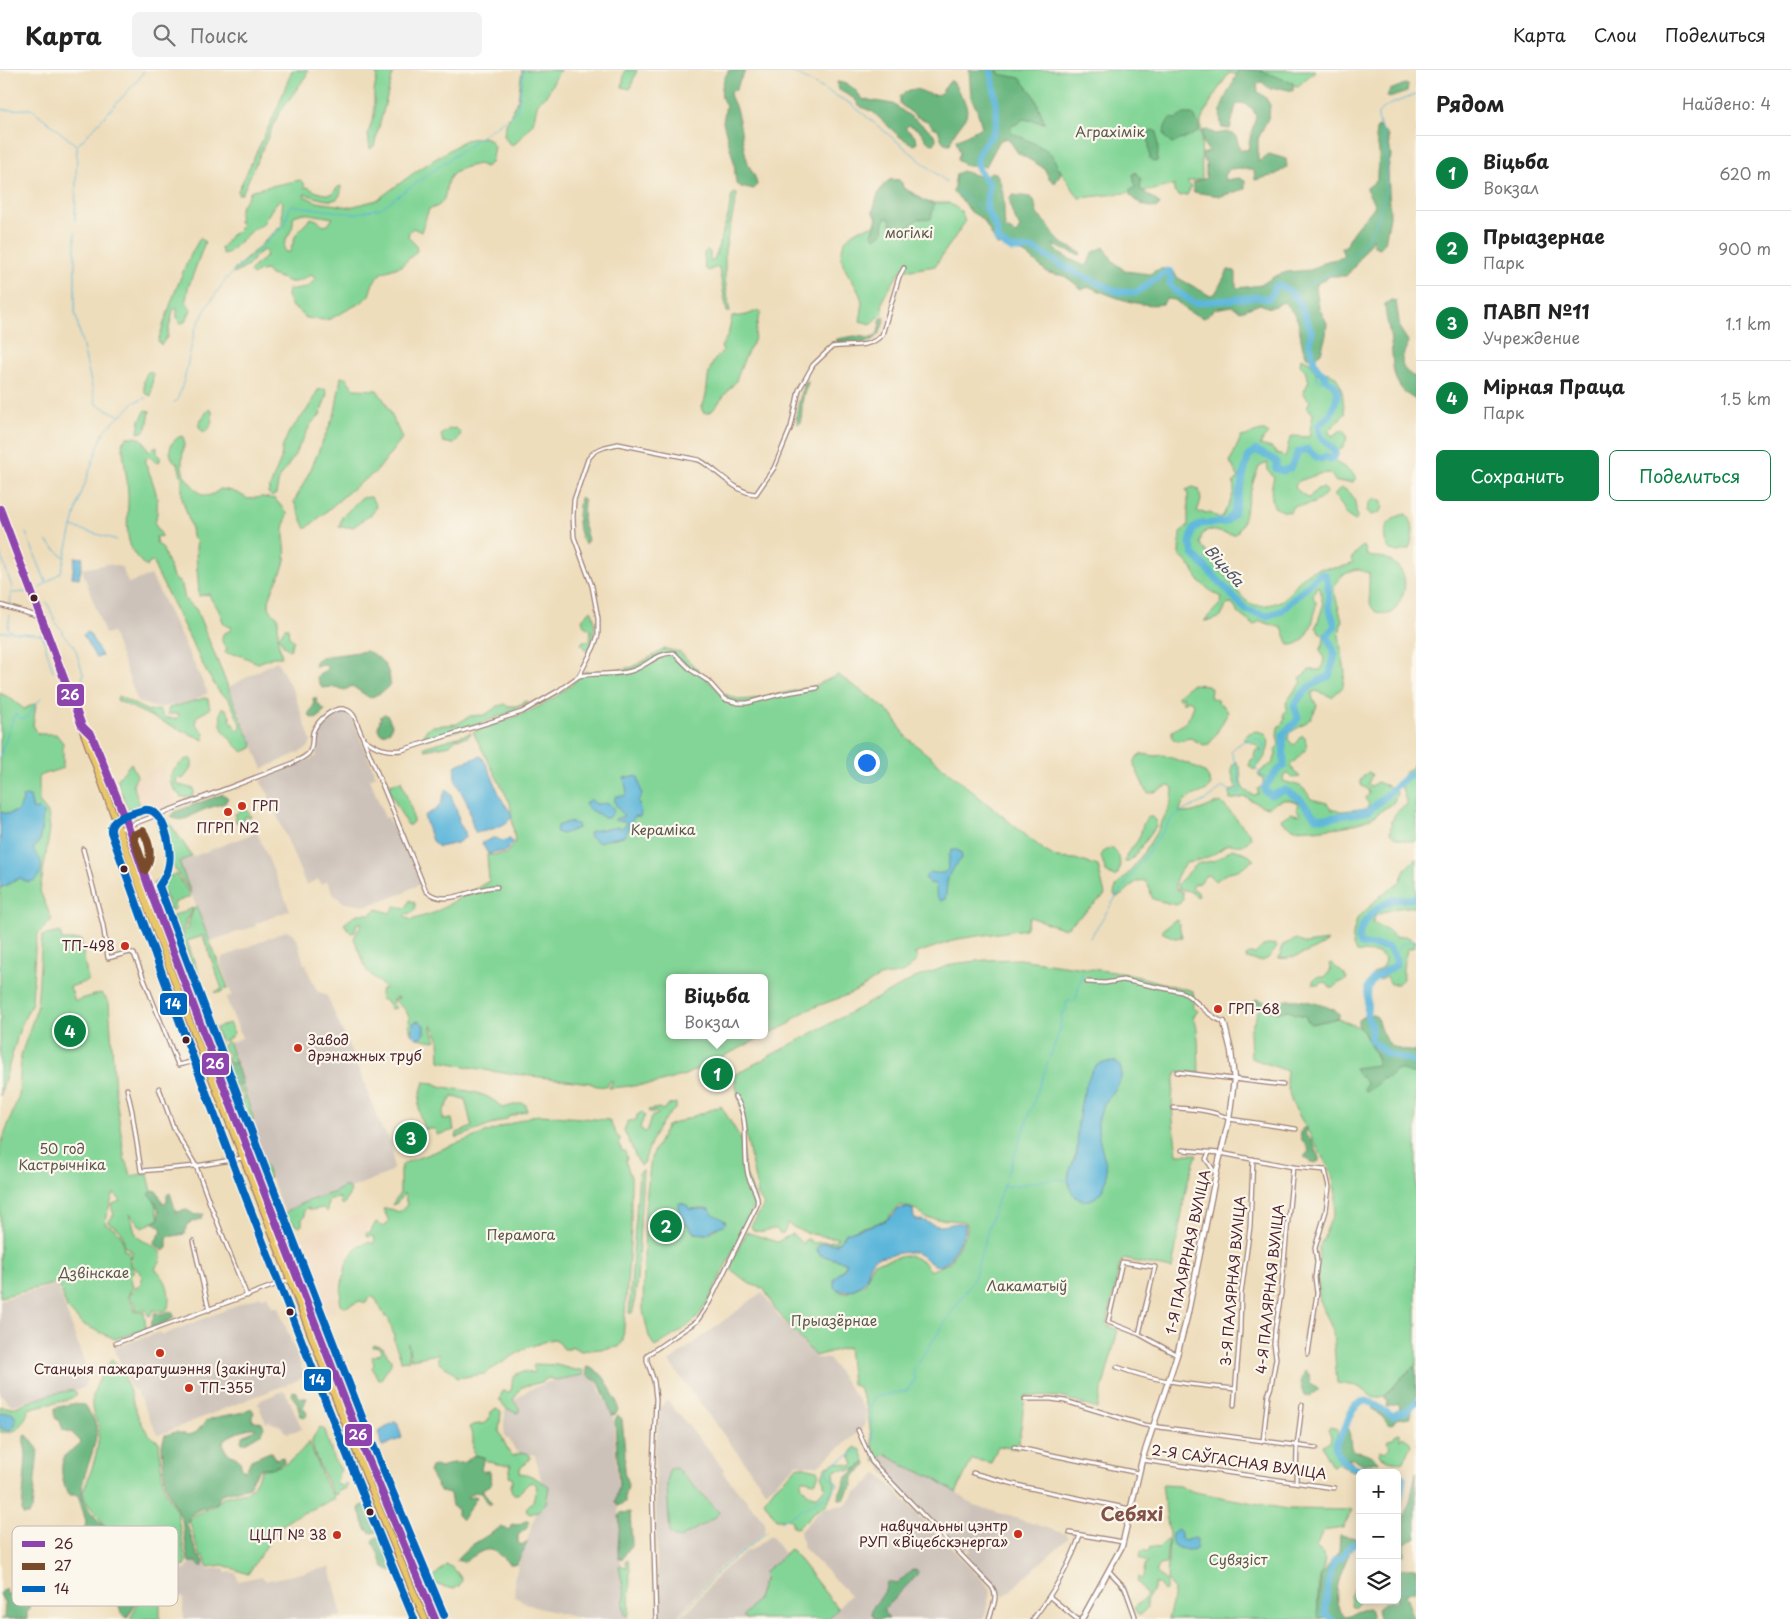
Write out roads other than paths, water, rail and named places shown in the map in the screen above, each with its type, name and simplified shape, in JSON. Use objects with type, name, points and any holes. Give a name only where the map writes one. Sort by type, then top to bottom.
[{"type":"main road","points":[[0,509],[233,1134],[349,1436],[425,1619]]},
{"type":"main road","points":[[82,726],[94,740],[128,826],[148,885],[244,1141],[360,1442],[409,1555],[434,1619]]},
{"type":"main road","points":[[233,1134],[238,1136],[241,1132]]},
{"type":"main road","points":[[238,1145],[240,1140],[244,1141]]},
{"type":"main road","points":[[290,1280],[298,1277]]},
{"type":"main road","points":[[349,1436],[354,1438],[357,1432]]},
{"type":"main road","points":[[353,1445],[355,1440],[360,1442]]},
{"type":"main road","points":[[401,1558],[407,1560],[409,1555]]},
{"type":"main road","points":[[405,1569],[408,1565],[413,1566]]},
{"type":"street","points":[[579,676],[598,635],[598,618],[592,586],[574,536],[572,517],[574,500],[588,460],[595,451],[605,446],[618,444],[699,460],[711,465],[734,486],[750,494],[756,494],[774,468],[791,427],[799,390],[813,365],[832,347],[847,344],[867,345],[875,342],[882,335],[899,276],[904,268]]},
{"type":"street","points":[[0,605],[42,618]]},
{"type":"street","points":[[364,739],[387,751],[402,750],[522,712],[579,676],[634,671],[665,653],[674,653],[691,670],[708,681],[724,699],[738,703],[747,703],[781,694],[817,688]]},
{"type":"street","points":[[120,829],[280,768],[307,755],[312,747],[313,734],[317,726],[325,717],[339,709],[346,710],[354,716],[426,891],[431,895],[441,897],[497,887]]},
{"type":"street","points":[[83,848],[102,924],[108,958],[131,952],[134,954],[178,1065],[205,1058]]},
{"type":"street","name":"1-Я ПАЛЯРНАЯ ВУЛІЦА","points":[[1082,1619],[1109,1572],[1123,1542],[1138,1473],[1177,1355],[1187,1317],[1220,1153],[1229,1119],[1234,1080],[1231,1051],[1224,1022],[1213,1017],[1189,996],[1182,992],[1123,980],[1105,983],[1087,982]]},
{"type":"street","points":[[186,1010],[194,1006]]},
{"type":"street","points":[[1177,1072],[1283,1085]]},
{"type":"street","points":[[159,1088],[174,1129],[196,1166],[247,1296]]},
{"type":"street","points":[[127,1089],[141,1171],[196,1166],[243,1158]]},
{"type":"street","points":[[656,1619],[652,1482],[657,1406],[654,1381],[647,1361],[647,1355],[697,1321],[709,1303],[753,1214],[758,1199],[748,1175],[742,1112],[735,1097]]},
{"type":"street","points":[[1174,1108],[1195,1110],[1224,1116],[1229,1119],[1296,1129]]},
{"type":"street","points":[[1182,1150],[1220,1153],[1293,1167],[1324,1169],[1329,1187],[1326,1211],[1315,1248],[1317,1293],[1308,1354]]},
{"type":"street","points":[[1209,1153],[1206,1159],[1216,1174]]},
{"type":"street","name":"3-Я ПАЛЯРНАЯ ВУЛІЦА","points":[[1234,1405],[1241,1294],[1250,1227],[1253,1159]]},
{"type":"street","name":"4-Я ПАЛЯРНАЯ ВУЛІЦА","points":[[1263,1442],[1268,1395],[1276,1358],[1274,1344],[1281,1294],[1293,1167]]},
{"type":"street","points":[[193,1241],[209,1310]]},
{"type":"street","points":[[1139,1334],[1155,1267],[1122,1262],[1108,1322],[1139,1334],[1177,1355]]},
{"type":"street","points":[[116,1343],[290,1280]]},
{"type":"street","points":[[1116,1367],[1167,1382],[1235,1389]]},
{"type":"street","points":[[1025,1399],[1065,1401],[1152,1426],[1316,1448]]},
{"type":"street","points":[[1296,1482],[1297,1446],[1302,1405]]},
{"type":"street","points":[[858,1430],[872,1462],[992,1587],[995,1599],[989,1619]]},
{"type":"street","name":"2-Я САЎГАСНАЯ ВУЛІЦА","points":[[1014,1447],[1138,1473]]},
{"type":"street","name":"2-Я САЎГАСНАЯ ВУЛІЦА","points":[[1142,1460],[1334,1488]]},
{"type":"street","points":[[973,1474],[1130,1509]]},
{"type":"street","points":[[1070,1533],[1123,1542]]},
{"type":"street","points":[[1033,1619],[1050,1597],[1080,1535]]},
{"type":"street","points":[[1109,1572],[1125,1588],[1135,1616],[1134,1619]]},
{"type":"street","points":[[1050,1597],[1077,1619]]},
{"type":"water","points":[[75,557],[83,558],[79,578],[72,577]]},
{"type":"water","points":[[86,632],[89,633],[102,656],[96,658],[83,635]]},
{"type":"water","points":[[481,756],[501,799],[512,817],[505,824],[491,830],[476,833],[468,806],[456,781],[455,771],[456,765]]},
{"type":"water","points":[[638,777],[642,794],[638,801],[641,812],[640,817],[635,816],[624,836],[598,842],[590,837],[591,831],[623,828],[626,823],[624,821],[615,821],[615,819],[624,816],[615,804],[615,799],[616,796],[625,796],[627,793],[624,778]]},
{"type":"water","points":[[446,789],[451,795],[459,823],[466,837],[457,843],[439,847],[432,841],[424,816],[437,809]]},
{"type":"water","points":[[22,797],[30,797],[33,810],[39,808],[43,812],[40,840],[33,849],[40,860],[39,876],[29,882],[20,878],[0,888],[0,812],[8,814],[18,811],[23,801]]},
{"type":"water","points":[[590,799],[596,804],[609,804],[614,812],[608,818],[604,818],[587,807],[585,804]]},
{"type":"water","points":[[568,822],[577,824],[578,828],[562,834],[556,832],[557,826]]},
{"type":"water","points":[[493,838],[502,841],[510,839],[513,842],[505,852],[488,854],[482,843]]},
{"type":"water","points":[[952,850],[961,852],[962,858],[949,875],[945,899],[941,901],[936,896],[935,884],[929,883],[925,877],[930,872],[938,873],[947,870]]},
{"type":"water","points":[[418,1021],[424,1025],[424,1033],[417,1038],[411,1034],[413,1033],[413,1023]]},
{"type":"water","points":[[1116,1062],[1122,1072],[1121,1078],[1119,1084],[1103,1106],[1099,1116],[1098,1127],[1107,1172],[1106,1181],[1103,1189],[1094,1198],[1089,1200],[1079,1199],[1071,1191],[1068,1180],[1078,1149],[1077,1133],[1083,1094],[1095,1067],[1101,1063]]},
{"type":"water","points":[[678,1204],[687,1205],[689,1209],[709,1209],[726,1223],[707,1234],[695,1233],[679,1215]]},
{"type":"water","points":[[901,1208],[913,1210],[914,1218],[936,1226],[965,1224],[965,1232],[949,1260],[938,1266],[917,1253],[909,1252],[878,1257],[873,1259],[867,1277],[859,1286],[844,1291],[834,1287],[834,1279],[845,1268],[846,1262],[820,1255],[816,1249],[818,1246],[824,1243],[837,1244],[846,1233],[885,1221]]},
{"type":"water","points":[[4,1413],[10,1413],[15,1418],[15,1424],[10,1429],[4,1429],[-1,1424],[-1,1418]]},
{"type":"water","points":[[397,1422],[402,1438],[383,1446],[381,1445],[379,1432]]},
{"type":"water","points":[[1178,1529],[1181,1533],[1181,1539],[1184,1541],[1197,1539],[1196,1549],[1192,1551],[1181,1548],[1173,1543],[1172,1535]]},
{"type":"waterway","points":[[75,221],[77,146],[139,79],[144,70]]},
{"type":"waterway","points":[[174,402],[177,401],[184,380],[195,330],[208,305],[227,278],[285,225],[290,205],[353,214],[381,208],[517,111],[524,70]]},
{"type":"waterway","points":[[789,70],[851,104],[948,183]]},
{"type":"waterway","name":"Віцьба","points":[[990,70],[996,99],[996,122],[993,133],[979,153],[977,163],[978,168],[989,185],[986,207],[997,230],[997,240],[1011,249],[1034,249],[1072,271],[1116,291],[1135,293],[1168,271],[1171,272],[1170,284],[1174,290],[1194,303],[1258,297],[1268,299],[1272,295],[1274,287],[1278,285],[1291,293],[1300,304],[1312,333],[1309,342],[1315,364],[1337,389],[1336,400],[1330,415],[1318,426],[1321,438],[1336,453],[1330,459],[1326,456],[1321,459],[1307,449],[1298,452],[1291,468],[1283,471],[1276,469],[1276,461],[1256,450],[1248,457],[1234,513],[1226,522],[1201,524],[1193,529],[1190,543],[1193,554],[1246,610],[1266,616],[1281,611],[1320,574],[1326,575],[1329,607],[1335,626],[1327,635],[1335,654],[1329,676],[1309,688],[1294,706],[1298,717],[1295,723],[1283,734],[1284,766],[1276,772],[1265,787],[1265,791],[1271,795],[1285,790],[1301,800],[1316,818],[1329,818],[1369,811],[1405,778],[1411,774],[1416,775]]},
{"type":"waterway","points":[[1292,294],[1343,265],[1369,235],[1381,209],[1386,183],[1386,151],[1378,113],[1387,106],[1416,94]]},
{"type":"waterway","points":[[0,110],[32,109],[76,145]]},
{"type":"waterway","points":[[957,191],[991,216]]},
{"type":"waterway","points":[[75,232],[75,312],[96,404],[118,415]]},
{"type":"waterway","points":[[1316,367],[1316,377],[1320,381],[1328,381]]},
{"type":"waterway","points":[[40,588],[61,572],[79,500],[104,431],[135,402],[146,398]]},
{"type":"waterway","points":[[72,527],[117,540]]},
{"type":"waterway","points":[[26,533],[46,582]]},
{"type":"waterway","points":[[46,541],[64,557]]},
{"type":"waterway","points":[[0,553],[12,587],[10,604]]},
{"type":"waterway","points":[[13,593],[27,592]]},
{"type":"waterway","points":[[47,602],[57,625],[63,631],[63,635],[74,645],[83,673],[82,686]]},
{"type":"waterway","points":[[10,615],[8,628],[11,632],[42,635],[53,671]]},
{"type":"waterway","points":[[0,632],[9,632]]},
{"type":"waterway","points":[[0,756],[14,716],[16,714],[21,719],[26,718],[41,698]]},
{"type":"waterway","points":[[1090,938],[1120,891],[1172,818],[1210,798],[1223,787],[1237,794],[1240,791],[1238,772],[1231,751],[1234,748],[1247,740],[1259,739],[1264,745],[1256,769],[1269,782]]},
{"type":"waterway","name":"Віцьба","points":[[1416,897],[1393,900],[1380,907],[1369,916],[1359,935],[1359,942],[1363,945],[1388,947],[1396,959],[1396,965],[1373,979],[1368,988],[1367,1016],[1371,1025],[1371,1040],[1387,1054],[1416,1062]]},
{"type":"waterway","points":[[1395,957],[1397,949],[1401,944],[1415,941]]},
{"type":"waterway","points":[[1050,1057],[1060,1030],[1062,1013],[1066,1010],[1067,1001],[1074,1001],[1076,999],[1082,973]]},
{"type":"waterway","points":[[1007,1176],[1048,1062]]},
{"type":"waterway","points":[[1003,1186],[1052,1179],[1068,1180]]},
{"type":"waterway","points":[[872,1426],[871,1407],[874,1397],[907,1391],[915,1379],[913,1371],[974,1279],[993,1212],[1005,1182]]},
{"type":"waterway","name":"Віцьба","points":[[1367,1469],[1350,1466],[1343,1461],[1337,1451],[1337,1440],[1344,1430],[1351,1412],[1361,1402],[1366,1401],[1393,1416],[1406,1411],[1416,1402]]},
{"type":"waterway","points":[[872,1430],[873,1441]]},
{"type":"waterway","points":[[781,1522],[831,1493],[838,1484],[827,1475],[830,1466],[859,1450]]},
{"type":"waterway","name":"Віцьба","points":[[1401,1477],[1403,1479],[1401,1491]]},
{"type":"waterway","points":[[680,1619],[680,1616],[719,1570],[767,1532]]},
{"type":"waterway","name":"Віцьба","points":[[1331,1619],[1325,1613],[1325,1606],[1333,1566],[1335,1560],[1342,1557],[1351,1545],[1356,1543]]},
{"type":"waterway","points":[[1401,1588],[1406,1589],[1416,1581]]},
{"type":"place","name":"ГРП","points":[[242,806]]},
{"type":"place","name":"ПГРП N2","points":[[228,812]]},
{"type":"place","name":"ТП-498","points":[[125,946]]},
{"type":"place","name":"ГРП-68","points":[[1218,1009]]},
{"type":"place","name":"Мірная Праца","points":[[70,1031]]},
{"type":"place","name":"Завод дрэнажных труб","points":[[298,1048]]},
{"type":"place","name":"Віцьба","points":[[717,1074]]},
{"type":"place","name":"ПАВП №11","points":[[411,1138]]},
{"type":"place","name":"Прыазернае","points":[[666,1226]]},
{"type":"place","name":"Станцыя пажаратушэння (закінута)","points":[[160,1353]]},
{"type":"place","name":"ТП-355","points":[[189,1388]]},
{"type":"place","name":"навучальны цэнтр РУП «Віцебскэнерга»","points":[[1018,1534]]},
{"type":"place","name":"ЦЦП № 38","points":[[337,1535]]},
{"type":"district","name":"Себяхі","points":[[1132,1514]]},
{"type":"park label","name":"Аграхімік","points":[[1110,132]]},
{"type":"park label","name":"могілкі","points":[[909,233]]},
{"type":"park label","name":"Кераміка","points":[[663,830]]},
{"type":"park label","name":"50 год Кастрычніка","points":[[62,1158]]},
{"type":"park label","name":"Перамога","points":[[521,1235]]},
{"type":"park label","name":"Дзвінскае","points":[[94,1273]]},
{"type":"park label","name":"Лакаматыў","points":[[1027,1286]]},
{"type":"park label","name":"Прыазёрнае","points":[[834,1321]]},
{"type":"park label","name":"Сувязіст","points":[[1238,1560]]}]
